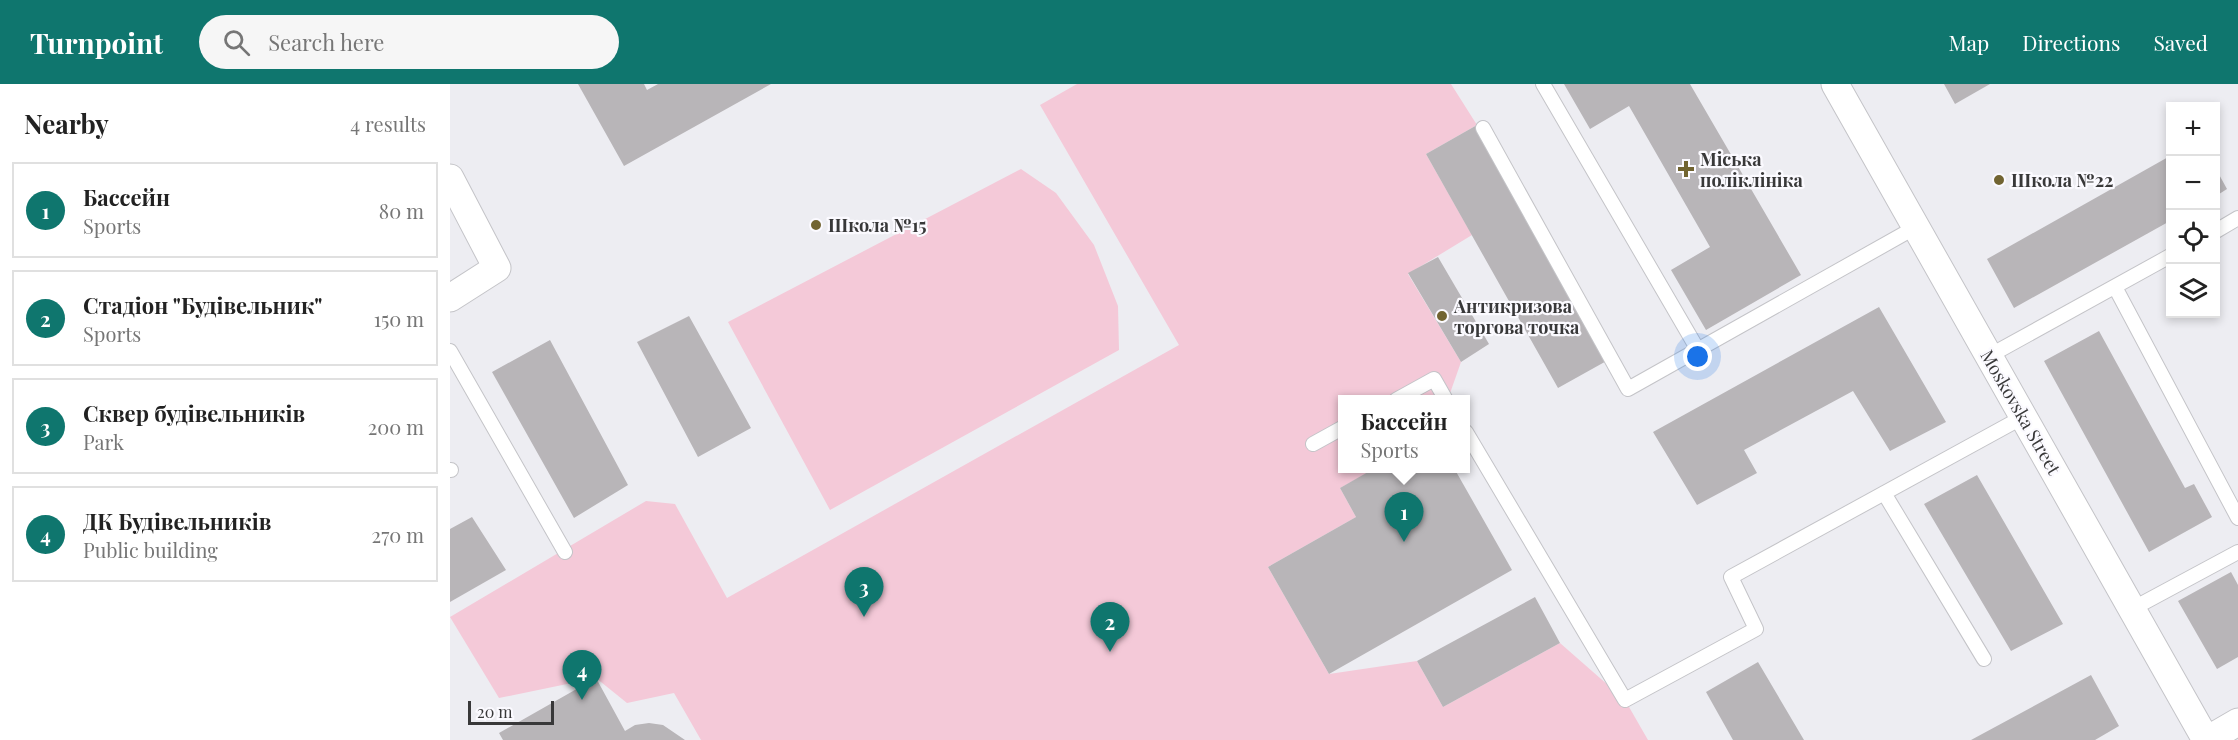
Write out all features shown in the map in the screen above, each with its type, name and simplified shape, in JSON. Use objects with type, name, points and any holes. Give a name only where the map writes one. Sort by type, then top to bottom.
[{"type":"street","name":"Moskovska Street","points":[[1835,84],[2206,740]]},
{"type":"street","points":[[450,178],[497,268],[450,298]]},
{"type":"street","points":[[2206,740],[2238,722]]},
{"type":"lane","points":[[1543,84],[1698,350]]},
{"type":"lane","points":[[1483,128],[1628,389],[1916,227]]},
{"type":"lane","points":[[2220,229],[2238,218]]},
{"type":"lane","points":[[1989,356],[2166,258]]},
{"type":"lane","points":[[2115,287],[2238,518]]},
{"type":"lane","points":[[450,351],[565,552]]},
{"type":"lane","points":[[1404,395],[1434,380],[1443,395]]},
{"type":"lane","points":[[1470,439],[1625,700],[1756,629],[1731,577],[2023,417]]},
{"type":"lane","points":[[1313,444],[1338,430]]},
{"type":"lane","points":[[1884,493],[1984,659]]},
{"type":"lane","points":[[2132,609],[2238,552]]},
{"type":"shaded area","points":[[1077,84],[1451,84],[1477,125],[1426,154],[1472,235],[1408,274],[1461,362],[1449,395],[1338,395],[1338,473],[1368,473],[1340,488],[1356,517],[1268,567],[1329,674],[1417,661],[1443,707],[1560,643],[1625,700],[1648,740],[701,740],[674,693],[627,703],[596,678],[499,698],[450,617],[646,501],[675,504],[727,598],[1179,345],[1040,105]]},
{"type":"shaded area","points":[[1021,169],[1056,193],[1094,245],[1118,306],[1119,350],[830,510],[728,322]]},
{"type":"building","points":[[578,84],[644,84],[647,90],[658,84],[771,84],[624,166]]},
{"type":"building","name":"Міська поліклініка","points":[[1564,84],[1690,84],[1801,275],[1706,330],[1671,270],[1710,247],[1629,106],[1590,129]]},
{"type":"building","points":[[1944,84],[1990,84],[1955,104]]},
{"type":"building","points":[[1477,125],[1610,359],[1558,388],[1426,154]]},
{"type":"building","points":[[2166,158],[2166,223],[2014,308],[1987,259]]},
{"type":"building","points":[[2220,176],[2227,189],[2220,193]]},
{"type":"building","points":[[1438,257],[1489,344],[1461,362],[1408,273]]},
{"type":"building","points":[[1879,307],[1946,422],[1890,451],[1853,391],[1744,450],[1757,473],[1697,505],[1653,432]]},
{"type":"building","points":[[689,316],[751,428],[698,457],[637,342]]},
{"type":"building","points":[[2099,331],[2185,488],[2194,484],[2212,517],[2149,552],[2044,361]]},
{"type":"building","points":[[550,340],[628,485],[574,518],[492,372]]},
{"type":"building","points":[[1366,473],[1457,473],[1512,570],[1329,674],[1268,567],[1356,517],[1340,488]]},
{"type":"building","points":[[1977,475],[2063,624],[2011,651],[1924,504]]},
{"type":"building","points":[[472,517],[506,570],[450,602],[450,529]]},
{"type":"building","points":[[2231,572],[2238,585],[2238,657],[2217,669],[2178,601]]},
{"type":"building","points":[[1535,597],[1560,643],[1443,707],[1417,661]]},
{"type":"building","points":[[1758,662],[1804,740],[1733,740],[1706,692]]},
{"type":"building","points":[[2091,675],[2119,726],[2095,740],[1971,740]]},
{"type":"building","points":[[596,678],[625,731],[635,725],[649,723],[663,725],[685,740],[503,740],[499,733]]},
{"type":"place","name":"Міська поліклініка","points":[[1686,169]]},
{"type":"place","name":"Школа №22","points":[[1999,180]]},
{"type":"place","name":"Школа №15","points":[[816,225]]},
{"type":"place","name":"Антикризова торгова точка","points":[[1442,316]]},
{"type":"place","name":"Бассейн","points":[[1404,542]]},
{"type":"place","name":"Сквер будівельників","points":[[864,617]]},
{"type":"place","name":"Стадіон \"Будівельник\"","points":[[1110,652]]},
{"type":"place","name":"ДК Будівельників","points":[[582,700]]}]
